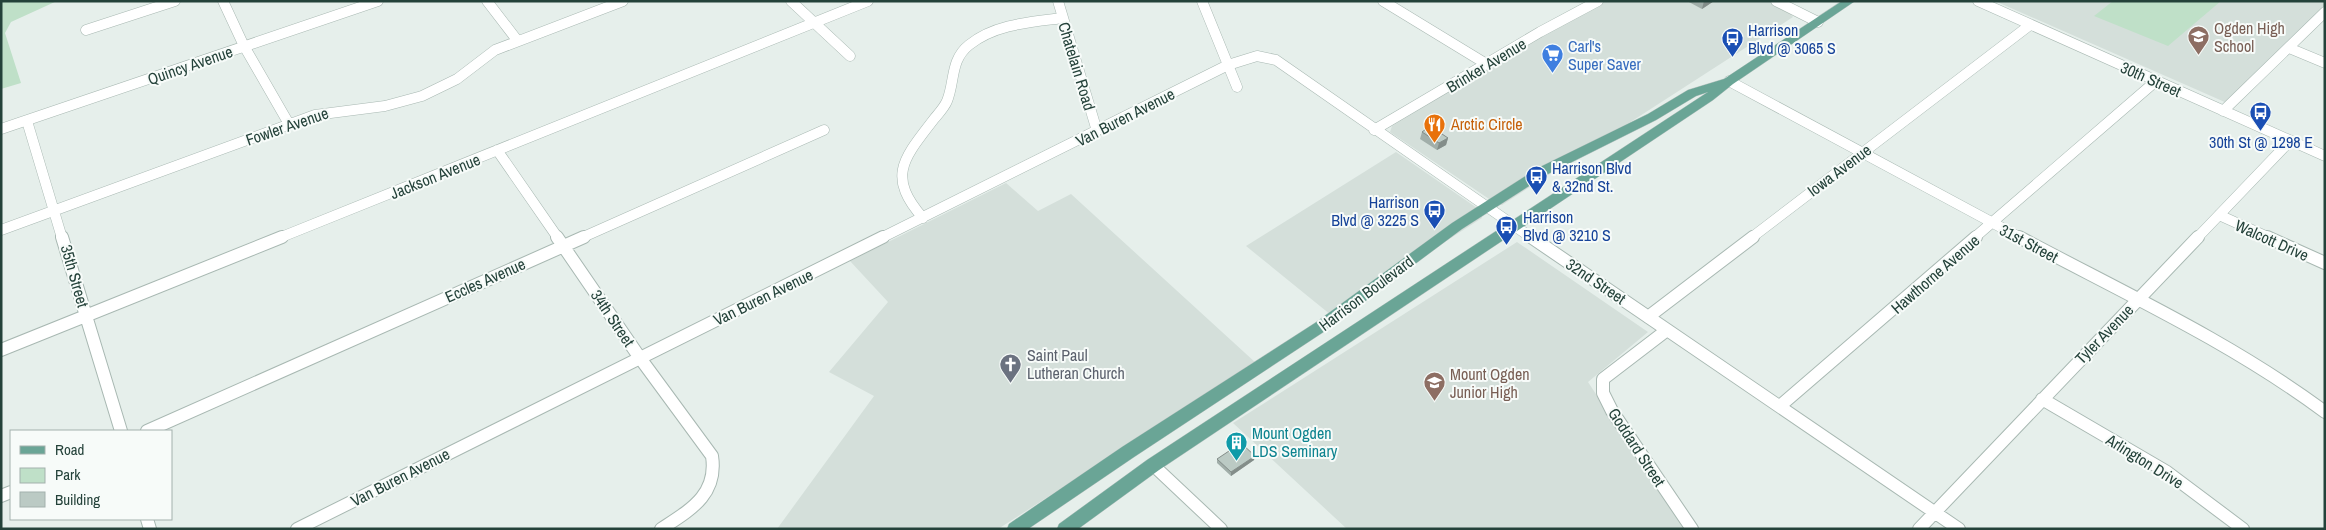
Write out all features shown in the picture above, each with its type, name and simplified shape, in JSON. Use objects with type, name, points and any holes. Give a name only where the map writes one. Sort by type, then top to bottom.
[{"type":"main road","name":"Harrison Boulevard","points":[[1064,529],[1153,465],[1710,98],[1729,81],[1850,1]]},
{"type":"main road","name":"Harrison Boulevard","points":[[1015,529],[1128,452],[1320,327],[1487,206],[1554,164],[1644,121],[1692,93],[1729,81]]},
{"type":"street","points":[[86,30],[175,1]]},
{"type":"street","points":[[222,1],[244,46],[289,124]]},
{"type":"street","name":"Quincy Avenue","points":[[1,129],[378,1]]},
{"type":"street","points":[[487,1],[517,40]]},
{"type":"street","name":"Fowler Avenue","points":[[1,230],[289,124],[337,109],[376,107],[408,100],[450,83],[467,72],[487,54],[517,40],[624,1]]},
{"type":"street","points":[[791,1],[850,56]]},
{"type":"street","name":"Jackson Avenue","points":[[1,350],[868,1]]},
{"type":"street","name":"Chatelain Road","points":[[1058,1],[1097,131]]},
{"type":"street","points":[[1202,1],[1237,87]]},
{"type":"street","points":[[1383,1],[1488,64]]},
{"type":"street","name":"Brinker Avenue","points":[[1374,130],[1540,32],[1598,1]]},
{"type":"street","points":[[1776,1],[1818,22]]},
{"type":"street","name":"30th Street","points":[[1978,1],[2325,156]]},
{"type":"street","points":[[2223,111],[2325,12]]},
{"type":"street","points":[[923,218],[914,209],[904,193],[901,178],[902,167],[912,146],[946,103],[952,70],[962,52],[982,36],[999,29],[1063,18]]},
{"type":"street","name":"Iowa Avenue","points":[[1648,317],[2030,25]]},
{"type":"street","points":[[2289,48],[2325,63]]},
{"type":"street","name":"32nd Street","points":[[1228,65],[1253,56],[1269,57],[1959,529]]},
{"type":"street","name":"Van Buren Avenue","points":[[297,529],[1228,65]]},
{"type":"street","name":"31st Street","points":[[1729,81],[2287,384],[2325,412]]},
{"type":"street","name":"Hawthorne Avenue","points":[[1780,406],[2156,81]]},
{"type":"street","name":"35th Street","points":[[27,121],[56,210],[121,430]]},
{"type":"street","name":"Eccles Avenue","points":[[149,430],[824,130]]},
{"type":"street","name":"Tyler Avenue","points":[[1919,529],[2290,141]]},
{"type":"street","name":"34th Street","points":[[498,150],[640,358],[712,456],[715,467],[714,478],[710,488],[700,499],[660,529]]},
{"type":"street","name":"Walcott Drive","points":[[2218,215],[2325,263]]},
{"type":"street","name":"Goddard Street","points":[[1667,330],[1604,379],[1603,392],[1612,411],[1692,529]]},
{"type":"street","name":"Arlington Drive","points":[[2042,399],[2167,472],[2243,529]]},
{"type":"street","points":[[1153,465],[1221,529]]},
{"type":"shaded area","points":[[1605,1],[1768,1],[1789,12],[1793,17],[1502,205],[1495,203],[1390,132],[1392,126],[1541,36]]},
{"type":"shaded area","name":"Ogden High School","points":[[1995,1],[2325,1],[2325,9],[2227,103]]},
{"type":"shaded area","points":[[1396,152],[1480,210],[1482,218],[1331,315],[1246,246]]},
{"type":"shaded area","points":[[1006,183],[1038,211],[1071,194],[1256,363],[998,529],[777,529],[874,396],[829,372],[888,302],[850,261]]},
{"type":"shaded area","name":"Mount Ogden Junior High","points":[[1517,242],[1648,332],[1588,382],[1685,529],[1347,529],[1233,423]]},
{"type":"green space","points":[[1,1],[57,1],[11,22],[5,33],[21,83],[1,89]]},
{"type":"green space","points":[[2113,1],[2221,1],[2168,46],[2094,16]]},
{"type":"building","points":[[1430,126],[1448,138],[1439,143],[1422,132]]},
{"type":"building","name":"Mount Ogden LDS Seminary","points":[[1241,443],[1255,456],[1231,472],[1217,459]]},
{"type":"place","name":"Ogden High School","points":[[2198,56]]},
{"type":"place","name":"Harrison Blvd @ 3065 S","points":[[1732,58]]},
{"type":"place","name":"Carl's Super Saver","points":[[1552,74]]},
{"type":"place","name":"30th St @ 1298 E","points":[[2261,132]]},
{"type":"place","name":"Arctic Circle","points":[[1435,143]]},
{"type":"place","name":"Harrison Blvd & 32nd St.","points":[[1536,196]]},
{"type":"place","name":"Harrison Blvd @ 3225 S","points":[[1435,230]]},
{"type":"place","name":"Harrison Blvd @ 3210 S","points":[[1507,245]]},
{"type":"place","name":"Saint Paul Lutheran Church","points":[[1011,383]]},
{"type":"place","name":"Mount Ogden Junior High","points":[[1434,402]]},
{"type":"place","name":"Mount Ogden LDS Seminary","points":[[1236,461]]}]
